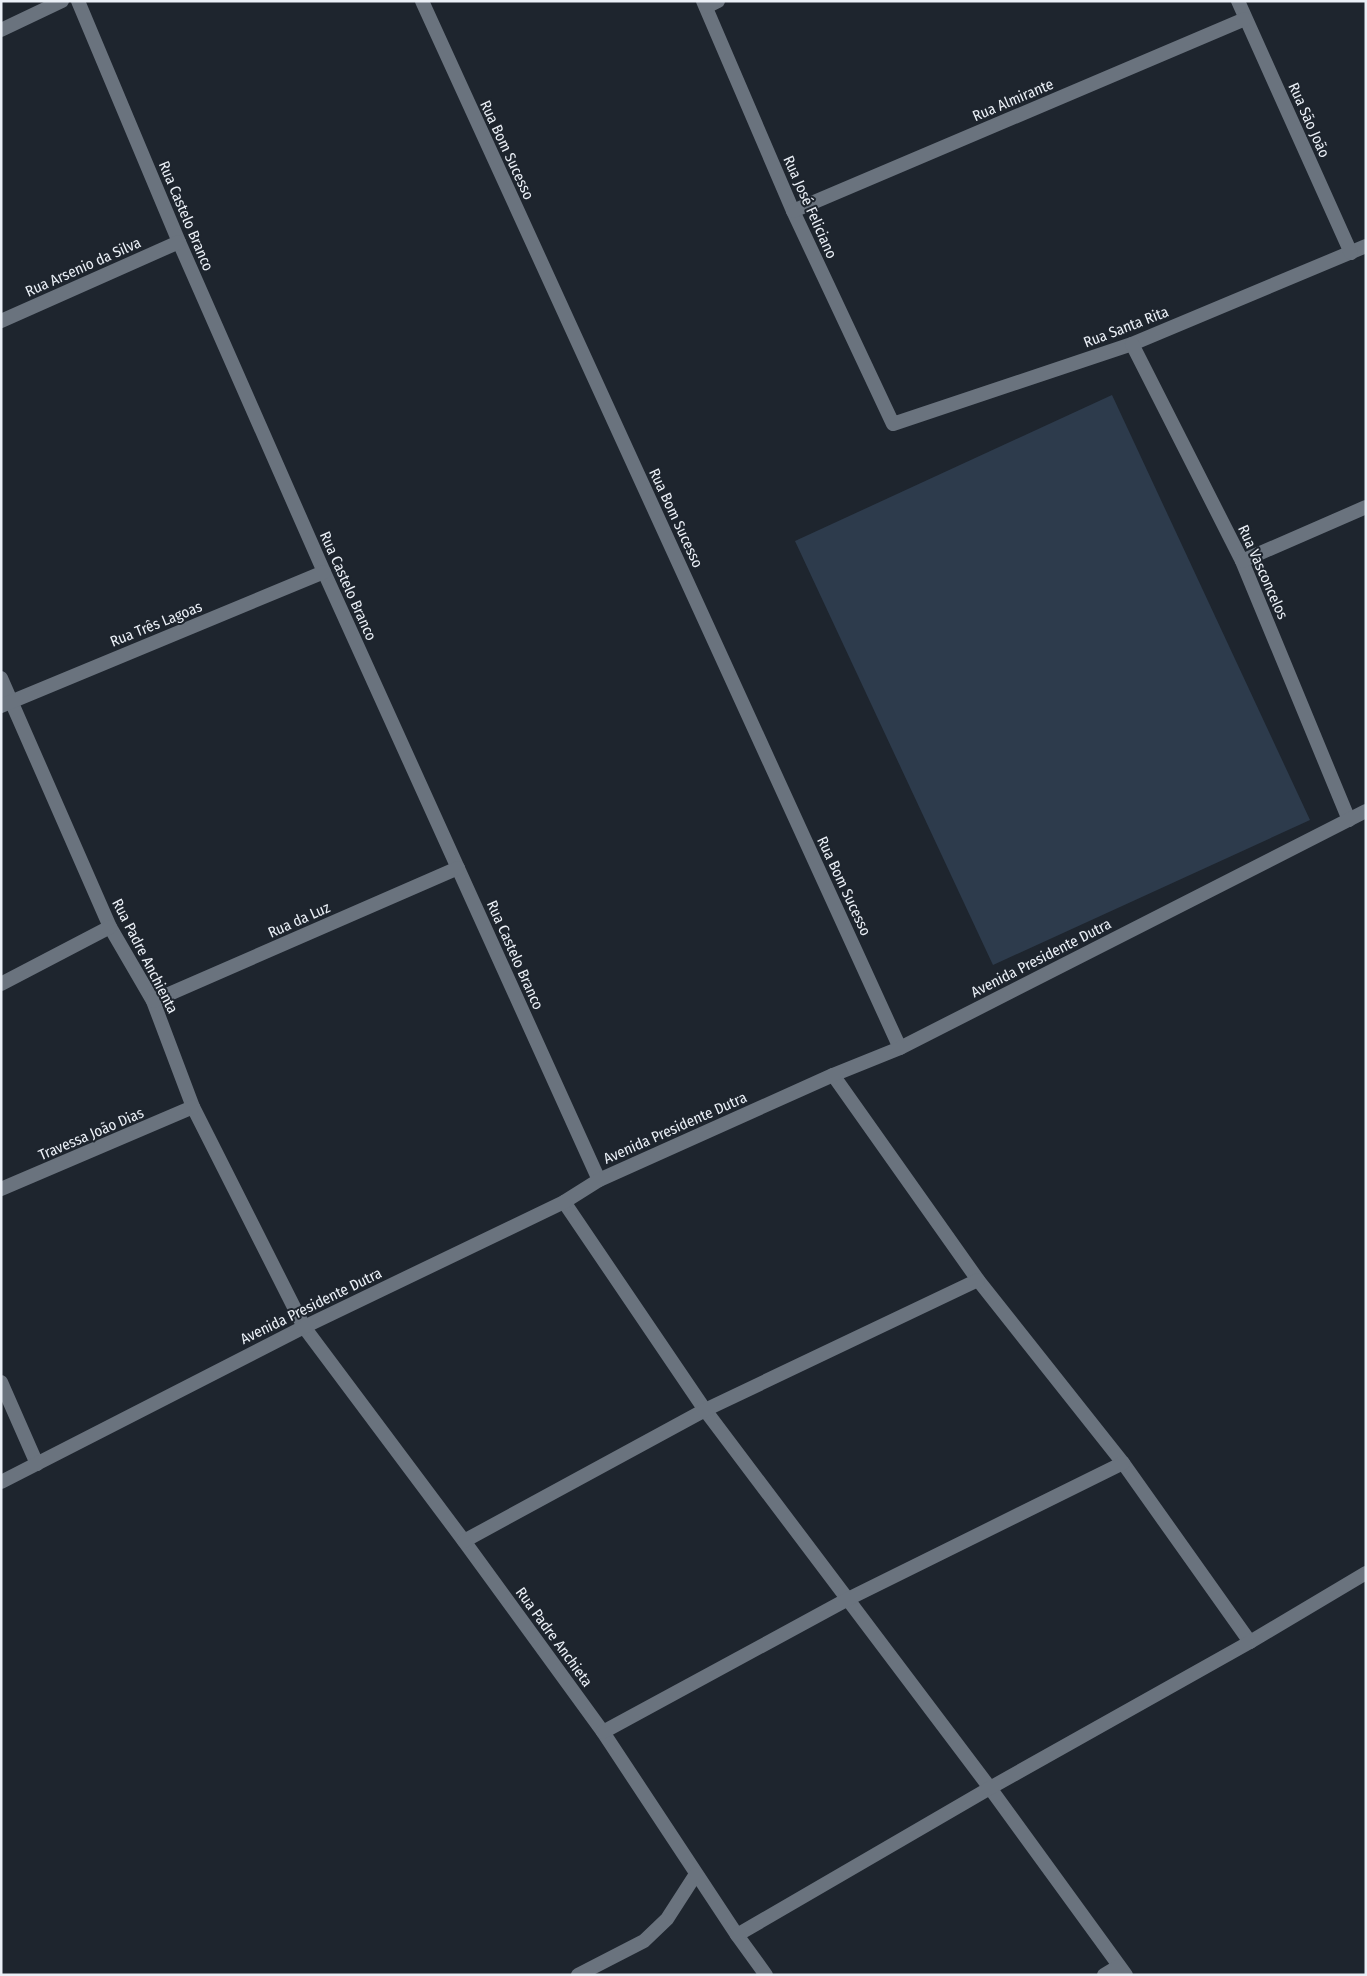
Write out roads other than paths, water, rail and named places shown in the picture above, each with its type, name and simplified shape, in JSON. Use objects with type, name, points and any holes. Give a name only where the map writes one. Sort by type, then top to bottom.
[{"type":"street","points":[[1,30],[62,1]]},
{"type":"street","name":"Rua Castelo Branco","points":[[78,1],[179,242],[324,572],[599,1180]]},
{"type":"street","name":"Rua Bom Sucesso","points":[[422,1],[900,1048]]},
{"type":"street","name":"Rua São João","points":[[1238,1],[1352,252]]},
{"type":"street","name":"Rua José Feliciano","points":[[709,3],[793,211],[893,424]]},
{"type":"street","name":"Rua Almirante","points":[[793,211],[1245,19]]},
{"type":"street","name":"Rua Arsenio da Silva","points":[[1,321],[179,242]]},
{"type":"street","name":"Rua Santa Rita","points":[[893,424],[1132,344],[1366,246]]},
{"type":"street","name":"Rua Vasconcelos","points":[[1132,344],[1242,560],[1349,820]]},
{"type":"street","points":[[1242,560],[1366,507]]},
{"type":"street","name":"Rua Três Lagoas","points":[[6,703],[324,572]]},
{"type":"street","name":"Rua Padre Anchienta","points":[[1,678],[6,703],[110,927],[153,1001],[193,1108],[304,1327]]},
{"type":"street","name":"Avenida Presidente Dutra","points":[[1,1482],[304,1327],[564,1202],[599,1180],[833,1075],[900,1048],[1366,811]]},
{"type":"street","name":"Rua da Luz","points":[[153,1001],[458,868]]},
{"type":"street","points":[[1,984],[110,927]]},
{"type":"street","points":[[833,1075],[978,1280],[1123,1463],[1250,1642]]},
{"type":"street","name":"Travessa João Dias","points":[[1,1190],[193,1108]]},
{"type":"street","points":[[564,1202],[704,1410],[990,1788],[1122,1970],[1104,1975]]},
{"type":"street","points":[[464,1541],[704,1410],[978,1280]]},
{"type":"street","name":"Rua Padre Anchieta","points":[[304,1327],[464,1541],[603,1732],[696,1874],[766,1975]]},
{"type":"street","points":[[1,1382],[37,1464]]},
{"type":"street","points":[[603,1732],[848,1599],[1123,1463]]},
{"type":"street","points":[[737,1935],[990,1788],[1250,1642],[1366,1573]]},
{"type":"street","points":[[578,1975],[644,1941],[667,1919],[696,1874]]}]
